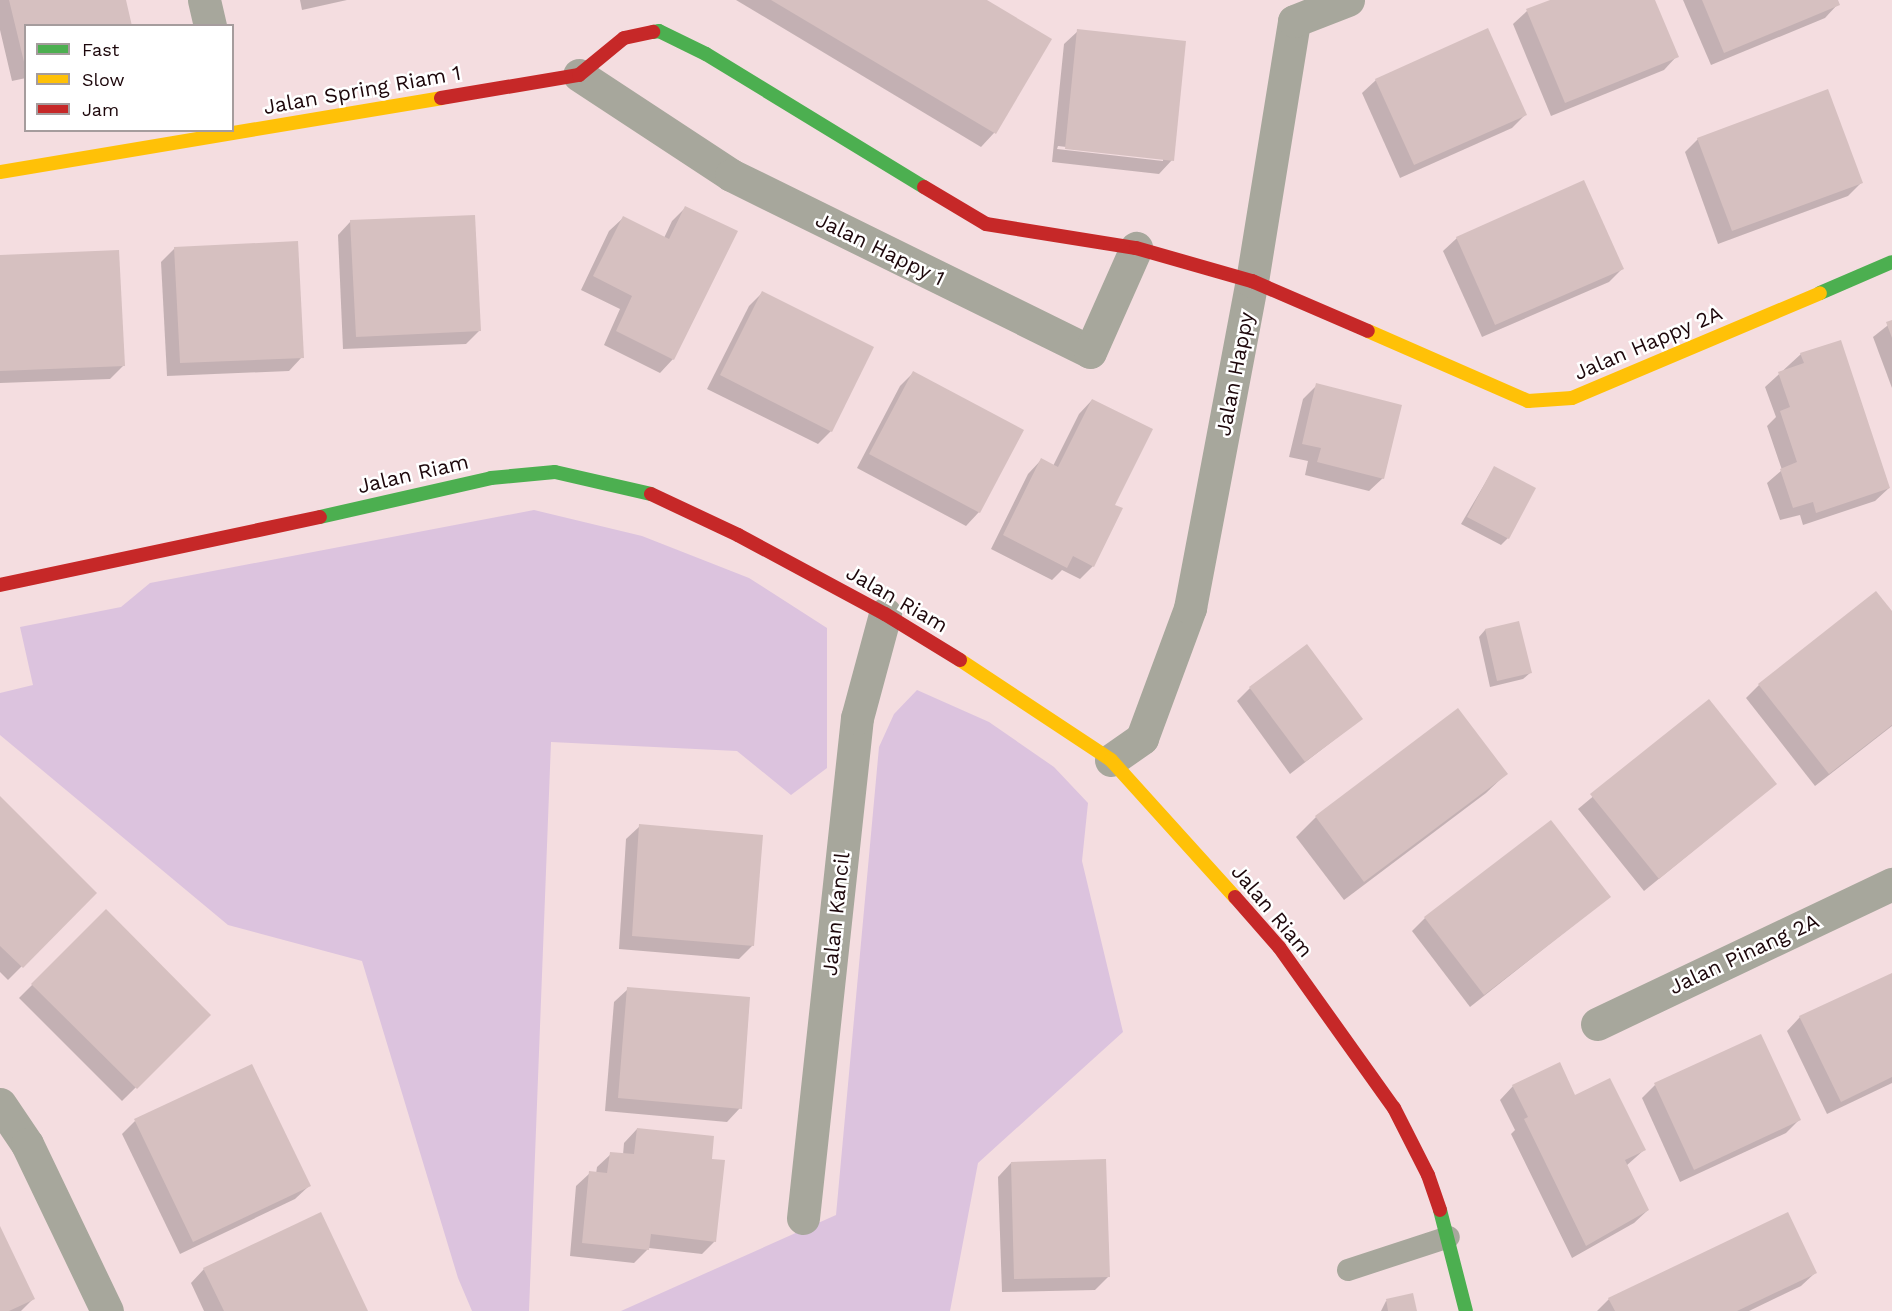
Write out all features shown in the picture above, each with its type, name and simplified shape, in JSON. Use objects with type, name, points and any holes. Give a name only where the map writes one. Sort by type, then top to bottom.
[{"type":"street","points":[[204,0],[210,24]]},
{"type":"street","name":"Jalan Happy","points":[[1111,760],[1142,738],[1190,608],[1252,281],[1291,11],[1348,0]]},
{"type":"street","points":[[566,77],[624,38],[658,31],[706,54],[986,224],[1136,248],[1252,281]]},
{"type":"street","name":"Jalan Spring Riam 1","points":[[234,130],[566,77]]},
{"type":"street","name":"Jalan Happy 1","points":[[566,77],[731,176],[1089,352],[1136,248]]},
{"type":"street","name":"Jalan Spring Riam 1","points":[[0,172],[222,132]]},
{"type":"street","name":"Jalan Happy 2A","points":[[1252,281],[1528,401],[1572,398],[1892,262]]},
{"type":"street","name":"Jalan Riam","points":[[0,585],[219,540],[491,478],[555,472],[644,491],[738,535],[885,614],[993,680],[1111,760],[1279,947],[1394,1108],[1428,1175],[1449,1237],[1466,1311]]},
{"type":"street","name":"Jalan Kancil","points":[[803,1218],[857,718],[885,614]]},
{"type":"street","name":"Jalan Pinang 2A","points":[[1597,1024],[1892,884]]},
{"type":"street","points":[[0,1104],[27,1144],[107,1311]]},
{"type":"lane","points":[[1348,1270],[1449,1237]]},
{"type":"shaded area","points":[[534,510],[642,536],[749,578],[827,628],[827,768],[791,795],[737,751],[551,742],[529,1311],[472,1311],[458,1278],[362,961],[228,925],[0,735],[0,693],[33,685],[20,627],[121,607],[150,583]]},
{"type":"shaded area","points":[[917,690],[989,722],[1054,767],[1088,803],[1082,861],[1123,1032],[978,1163],[950,1311],[621,1311],[836,1215],[879,747],[894,714]]},
{"type":"building","points":[[9,0],[126,0],[132,24],[24,24],[24,62]]},
{"type":"building","points":[[771,0],[987,0],[1052,39],[996,134]]},
{"type":"building","points":[[1550,0],[1655,0],[1679,57],[1565,103],[1526,9]]},
{"type":"building","points":[[1702,0],[1838,0],[1840,5],[1724,53]]},
{"type":"building","points":[[1488,28],[1527,115],[1414,165],[1375,79]]},
{"type":"building","points":[[1077,29],[1186,41],[1174,161],[1065,149]]},
{"type":"building","points":[[1828,89],[1863,183],[1732,231],[1697,138]]},
{"type":"building","points":[[1584,180],[1624,269],[1495,325],[1456,237]]},
{"type":"building","points":[[685,206],[738,231],[674,360],[616,331],[632,296],[593,276],[623,216],[669,239]]},
{"type":"building","points":[[475,215],[481,331],[356,337],[350,220]]},
{"type":"building","points":[[298,241],[304,358],[180,363],[174,247]]},
{"type":"building","points":[[119,250],[125,366],[0,371],[0,255]]},
{"type":"building","points":[[762,291],[874,347],[832,432],[720,375]]},
{"type":"building","points":[[1892,320],[1892,338],[1886,322]]},
{"type":"building","points":[[1841,340],[1890,488],[1816,513],[1813,502],[1793,508],[1780,469],[1797,462],[1780,411],[1790,407],[1778,372],[1804,363],[1800,353]]},
{"type":"building","points":[[913,371],[1024,430],[980,513],[869,454]]},
{"type":"building","points":[[1316,383],[1402,405],[1384,479],[1317,462],[1321,448],[1302,444]]},
{"type":"building","points":[[1092,399],[1153,429],[1115,505],[1123,508],[1094,567],[1073,556],[1067,568],[1003,535],[1041,458],[1058,467]]},
{"type":"building","points":[[1494,466],[1536,488],[1509,539],[1467,517]]},
{"type":"building","points":[[1876,591],[1892,611],[1892,725],[1829,774],[1758,684]]},
{"type":"building","points":[[1519,621],[1532,673],[1497,681],[1485,629]]},
{"type":"building","points":[[1307,644],[1363,719],[1305,762],[1249,687]]},
{"type":"building","points":[[1709,699],[1777,784],[1659,879],[1590,794]]},
{"type":"building","points":[[1458,708],[1508,774],[1364,882],[1315,816]]},
{"type":"building","points":[[0,796],[97,893],[23,968],[0,946]]},
{"type":"building","points":[[1551,820],[1611,897],[1484,995],[1424,917]]},
{"type":"building","points":[[639,824],[763,835],[754,946],[632,936]]},
{"type":"building","points":[[106,909],[211,1015],[137,1089],[31,984]]},
{"type":"building","points":[[1892,973],[1892,1077],[1841,1102],[1799,1016]]},
{"type":"building","points":[[627,987],[750,997],[742,1109],[618,1098]]},
{"type":"building","points":[[1761,1034],[1801,1120],[1694,1170],[1654,1083]]},
{"type":"building","points":[[1560,1062],[1575,1095],[1610,1078],[1646,1150],[1625,1160],[1649,1210],[1586,1246],[1524,1119],[1528,1117],[1512,1085]]},
{"type":"building","points":[[252,1064],[311,1186],[193,1242],[134,1119]]},
{"type":"building","points":[[637,1128],[714,1136],[712,1159],[725,1160],[716,1242],[651,1234],[649,1250],[582,1243],[589,1171],[607,1173],[610,1152],[634,1154]]},
{"type":"building","points":[[1106,1159],[1110,1277],[1014,1279],[1011,1162]]},
{"type":"building","points":[[321,1212],[368,1311],[224,1311],[203,1268]]},
{"type":"building","points":[[1788,1212],[1817,1273],[1737,1311],[1615,1311],[1608,1298]]},
{"type":"building","points":[[0,1226],[35,1299],[9,1311],[0,1311]]},
{"type":"building","points":[[1413,1293],[1417,1311],[1388,1311],[1386,1299]]},
{"type":"traffic: fast","points":[[653,32],[659,31],[706,54],[924,187]]},
{"type":"traffic: fast","points":[[1820,293],[1892,262]]},
{"type":"traffic: fast","points":[[320,517],[491,478],[555,472],[651,494]]},
{"type":"traffic: fast","points":[[1440,1210],[1466,1311]]},
{"type":"traffic: slow","points":[[0,172],[441,98]]},
{"type":"traffic: slow","points":[[1368,331],[1528,401],[1572,398],[1820,293]]},
{"type":"traffic: slow","points":[[960,660],[1111,760],[1235,897]]},
{"type":"traffic: jam","points":[[441,98],[579,75],[624,38],[653,32]]},
{"type":"traffic: jam","points":[[924,187],[986,224],[1136,248],[1252,281],[1368,331]]},
{"type":"traffic: jam","points":[[651,494],[738,535],[885,614],[960,660]]},
{"type":"traffic: jam","points":[[0,585],[320,517]]},
{"type":"traffic: jam","points":[[1235,897],[1279,947],[1394,1108],[1428,1175],[1440,1210]]}]
